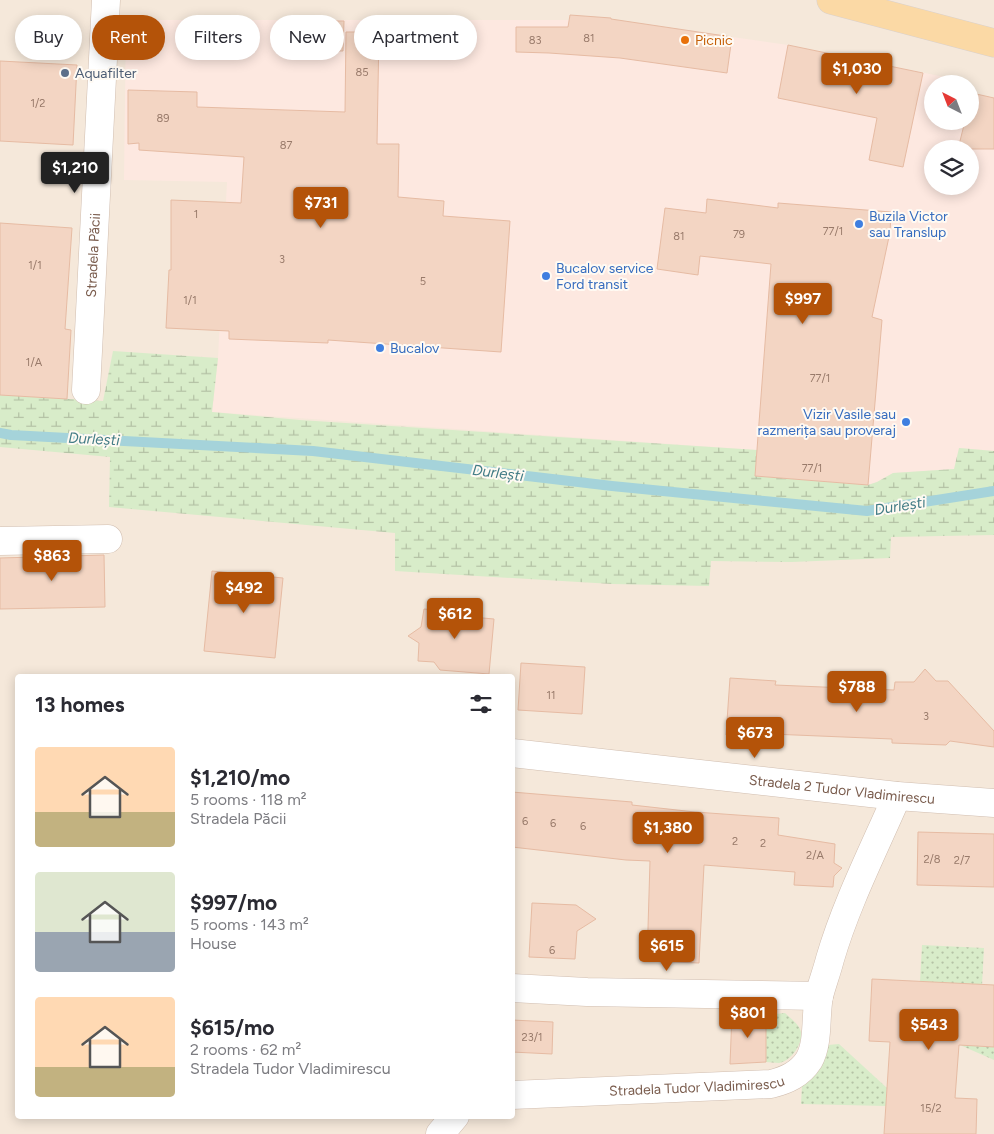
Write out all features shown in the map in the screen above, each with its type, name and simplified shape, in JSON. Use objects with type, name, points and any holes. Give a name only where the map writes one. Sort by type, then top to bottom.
[{"type":"main road","points":[[831,0],[994,44]]},
{"type":"street","name":"Stradela Păcii","points":[[86,390],[106,0]]},
{"type":"street","points":[[0,541],[108,539]]},
{"type":"street","name":"Stradela 2 Tudor Vladimirescu","points":[[515,753],[897,796],[994,803]]},
{"type":"street","name":"Stradela Tudor Vladimirescu","points":[[515,1095],[771,1084],[786,1080],[800,1072],[809,1059],[814,1045],[819,996],[831,956],[897,796]]},
{"type":"street","points":[[515,988],[587,992],[819,996]]},
{"type":"street","points":[[440,1134],[452,1119]]},
{"type":"shaded area","points":[[0,0],[994,0],[994,1134],[0,1134]]},
{"type":"shaded area","points":[[570,15],[611,18],[611,21],[788,45],[935,75],[924,75],[924,130],[979,130],[979,95],[994,98],[994,451],[960,448],[955,469],[893,473],[868,485],[755,476],[757,450],[212,412],[218,358],[227,182],[124,180],[126,60],[165,60],[165,20],[175,20],[175,60],[260,60],[260,20],[270,20],[270,60],[344,60],[344,20],[354,20],[354,60],[477,60],[477,20],[569,20]]},
{"type":"green space","points":[[113,351],[218,358],[212,412],[300,420],[757,450],[755,476],[868,485],[893,473],[954,469],[959,448],[994,451],[994,535],[891,537],[890,558],[792,562],[711,561],[709,586],[612,584],[395,571],[395,533],[109,507],[110,457],[0,447],[0,395],[103,401]]},
{"type":"green space","points":[[922,945],[984,948],[982,985],[920,982]]},
{"type":"green space","points":[[785,1013],[800,1029],[800,1042],[792,1055],[783,1062],[766,1062],[766,1015]]},
{"type":"green space","points":[[839,1044],[887,1088],[886,1106],[801,1104],[802,1085],[828,1045]]},
{"type":"green space","points":[[960,1045],[994,1047],[994,1060]]},
{"type":"building","points":[[570,15],[611,18],[732,37],[727,73],[620,58],[516,52],[516,27],[568,27]]},
{"type":"building","points":[[346,32],[354,32],[354,60],[378,60],[377,144],[399,144],[398,197],[444,201],[443,216],[510,221],[501,352],[328,340],[328,343],[229,339],[229,331],[166,328],[169,270],[171,270],[171,200],[241,203],[244,157],[139,150],[139,143],[128,144],[128,90],[197,92],[197,107],[345,112]]},
{"type":"building","points":[[788,45],[923,73],[903,167],[869,160],[877,118],[778,98]]},
{"type":"building","points":[[0,61],[77,65],[73,145],[0,141]]},
{"type":"building","points":[[979,95],[994,98],[994,149],[979,149],[979,140],[960,140],[963,130],[979,130]]},
{"type":"building","points":[[707,199],[778,208],[778,203],[891,212],[890,232],[872,317],[882,320],[868,485],[755,476],[771,264],[700,256],[698,275],[657,269],[665,208],[706,213]]},
{"type":"building","points":[[0,223],[72,228],[65,329],[71,330],[67,399],[0,395]]},
{"type":"building","points":[[104,555],[105,607],[0,609],[0,558]]},
{"type":"building","points":[[212,571],[283,578],[275,658],[204,651]]},
{"type":"building","points":[[449,598],[461,616],[494,619],[489,674],[440,670],[434,662],[418,661],[419,643],[408,636],[421,627],[424,609],[435,610]]},
{"type":"building","points":[[521,663],[585,667],[582,714],[518,710]]},
{"type":"building","points":[[925,669],[936,681],[948,681],[994,731],[994,747],[950,741],[946,745],[892,743],[892,739],[771,734],[771,739],[726,735],[730,678],[776,681],[775,685],[894,690],[895,682],[914,682]]},
{"type":"building","points":[[515,792],[632,802],[632,805],[695,812],[779,818],[778,835],[835,844],[834,863],[842,868],[834,876],[833,887],[794,885],[795,872],[704,865],[699,963],[647,961],[650,861],[515,847]]},
{"type":"building","points":[[918,832],[994,834],[994,887],[917,885]]},
{"type":"building","points":[[532,903],[576,905],[596,919],[577,931],[575,959],[529,957]]},
{"type":"building","points":[[872,979],[994,985],[994,1047],[959,1045],[955,1098],[977,1099],[976,1134],[884,1134],[890,1042],[869,1041]]},
{"type":"building","points":[[732,1014],[766,1015],[766,1062],[730,1064]]},
{"type":"building","points":[[515,1020],[553,1022],[552,1054],[515,1052]]},
{"type":"waterway","name":"Durlești","points":[[0,433],[313,451],[612,486],[867,511],[994,491]]},
{"type":"place","name":"Picnic","points":[[685,40]]},
{"type":"place","name":"Aquafilter","points":[[65,73]]},
{"type":"place","name":"Buzila Victor sau Translup","points":[[859,224]]},
{"type":"place","name":"Bucalov service Ford transit","points":[[546,276]]},
{"type":"place","name":"Bucalov","points":[[380,348]]},
{"type":"place","name":"Vizir Vasile sau razmerița sau proveraj","points":[[906,422]]}]
